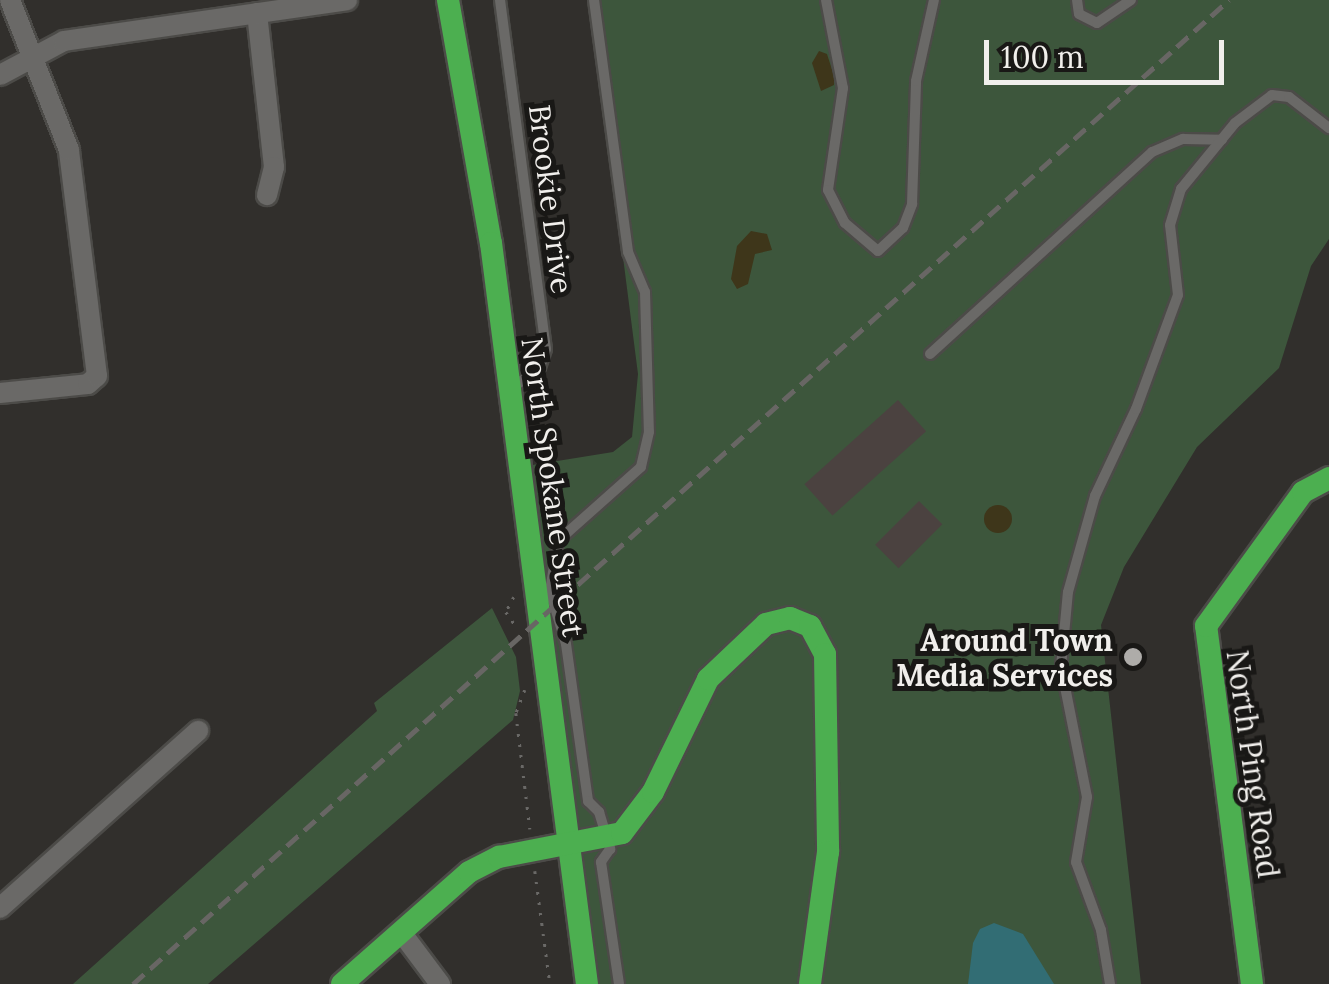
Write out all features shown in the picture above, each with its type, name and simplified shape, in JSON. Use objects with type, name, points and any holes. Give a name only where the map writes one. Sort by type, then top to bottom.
[{"type":"street","points":[[0,393],[88,384],[98,376],[69,150],[10,0]]},
{"type":"street","points":[[0,75],[64,41],[347,0]]},
{"type":"street","name":"North Spokane Street","points":[[448,0],[510,390],[587,984]]},
{"type":"street","points":[[258,12],[274,167],[267,195]]},
{"type":"street","name":"North Ping Road","points":[[1252,984],[1206,626],[1303,492],[1329,478]]},
{"type":"street","points":[[342,984],[470,872],[498,857],[607,840],[622,833],[653,792],[708,679],[766,624],[790,618],[810,626],[825,654],[828,852],[810,984]]},
{"type":"street","points":[[3,900],[198,731]]},
{"type":"street","points":[[400,932],[440,984]]},
{"type":"lane","name":"Brookie Drive","points":[[500,0],[546,349],[540,367],[510,390]]},
{"type":"lane","points":[[594,0],[628,252],[645,292],[650,432],[640,467],[560,536],[550,576],[554,617],[566,644],[588,801],[610,850],[601,862],[619,984]]},
{"type":"lane","points":[[826,0],[843,88],[828,190],[845,223],[878,251],[903,228],[912,204],[916,80],[934,0]]},
{"type":"lane","points":[[1076,0],[1079,14],[1097,22],[1131,0]]},
{"type":"lane","points":[[1110,984],[1102,930],[1076,862],[1086,796],[1061,667],[1061,634],[1095,496],[1136,409],[1178,295],[1174,204],[1222,140],[1255,105],[1275,95],[1289,97],[1329,128]]},
{"type":"lane","points":[[930,354],[1152,152],[1183,139],[1222,140]]},
{"type":"path","points":[[518,594],[506,612],[521,636]]},
{"type":"path","points":[[526,686],[516,713],[550,984]]},
{"type":"green space","points":[[590,0],[1329,0],[1329,239],[1311,266],[1279,368],[1197,447],[1124,567],[1101,625],[1141,984],[587,984],[520,467],[613,452],[632,437],[638,374]]},
{"type":"green space","points":[[492,608],[516,657],[520,691],[513,720],[208,984],[73,984],[377,711],[374,703]]},
{"type":"sand","points":[[819,51],[827,54],[834,76],[834,85],[821,91],[812,63]]},
{"type":"sand","points":[[751,231],[767,234],[772,250],[755,254],[748,284],[737,289],[731,279],[737,246]]},
{"type":"sand","points":[[998,505],[1008,509],[1012,519],[1008,529],[998,533],[988,529],[984,519],[988,509]]},
{"type":"water","points":[[994,923],[1023,934],[1054,984],[968,984],[973,943],[980,929]]},
{"type":"building","points":[[898,400],[926,431],[832,516],[804,484]]},
{"type":"building","points":[[919,501],[942,524],[898,568],[875,545]]},
{"type":"railway","points":[[133,984],[1229,0]]},
{"type":"traffic: fast","points":[[448,0],[491,243],[587,984]]},
{"type":"traffic: fast","points":[[1252,984],[1206,626],[1303,492],[1329,478]]},
{"type":"traffic: fast","points":[[342,984],[469,872],[499,857],[622,833],[653,792],[708,679],[766,624],[790,618],[810,626],[825,654],[828,852],[810,984]]},
{"type":"place","name":"Around Town Media Services","points":[[1133,657]]}]
